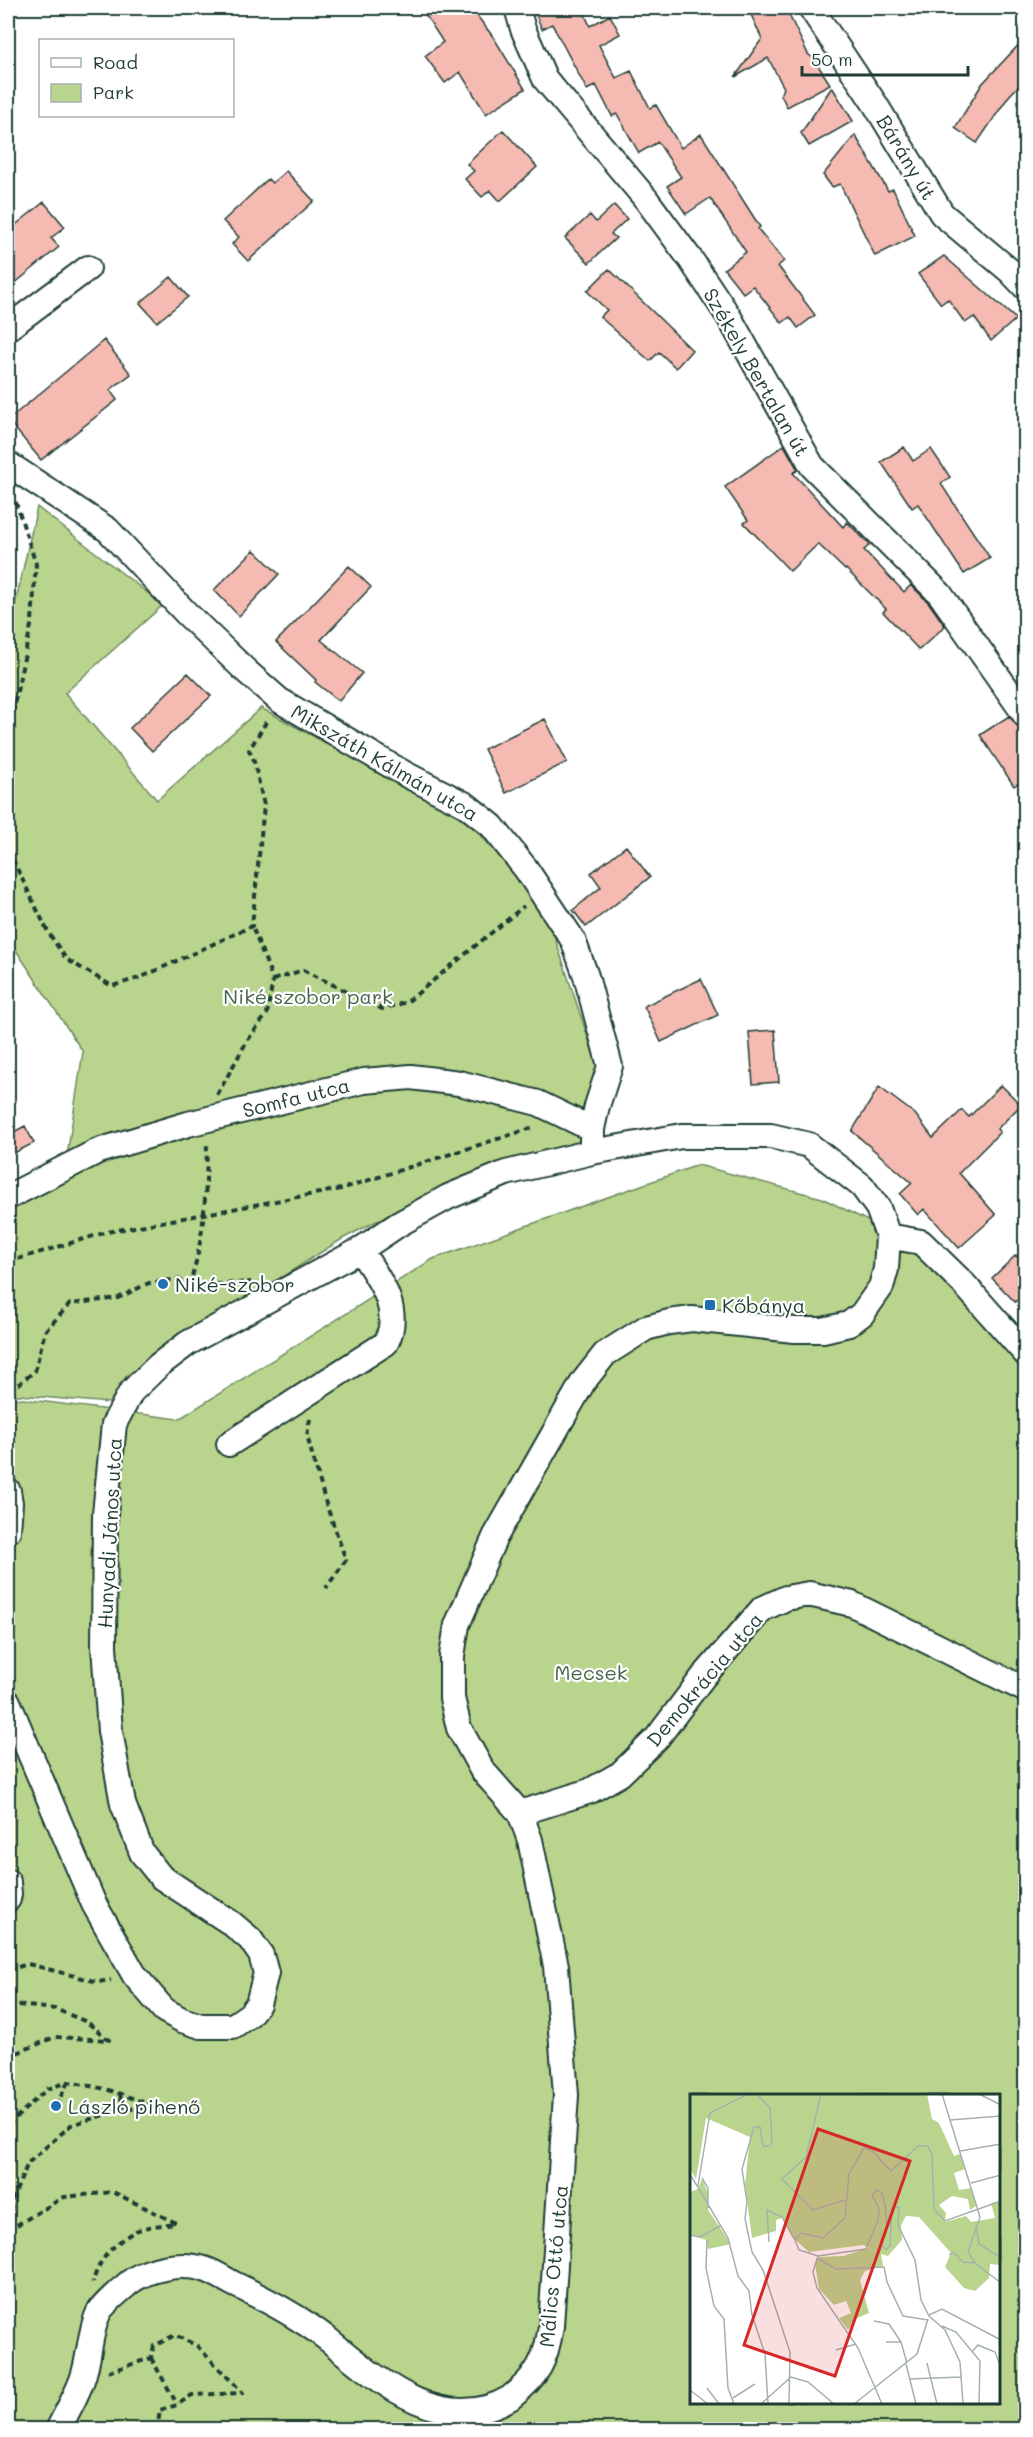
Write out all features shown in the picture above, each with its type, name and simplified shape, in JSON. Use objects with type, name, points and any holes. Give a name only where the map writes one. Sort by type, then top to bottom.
[{"type":"street","name":"Székely Bertalan út","points":[[517,8],[523,29],[545,79],[624,172],[691,260],[729,317],[812,466],[940,594],[1026,716]]},
{"type":"street","name":"Bárány út","points":[[811,8],[875,104],[942,214],[1010,271],[1026,288]]},
{"type":"street","points":[[8,328],[88,268]]},
{"type":"street","name":"Mikszáth Kálmán utca","points":[[8,464],[108,530],[186,613],[246,672],[279,700],[407,775],[466,805],[492,826],[573,940],[607,1048],[610,1066],[597,1106],[592,1140]]},
{"type":"street","name":"Somfa utca","points":[[8,1197],[98,1152],[188,1124],[364,1081],[411,1077],[459,1083],[538,1103],[568,1117],[592,1140]]},
{"type":"street","name":"Hunyadi János utca","points":[[8,1702],[94,1904],[135,1976],[164,2010],[182,2020],[201,2026],[233,2026],[249,2015],[258,2004],[266,1973],[261,1955],[250,1939],[231,1923],[161,1877],[142,1853],[123,1804],[110,1731],[104,1646],[105,1514],[114,1425],[131,1392],[159,1365],[188,1343],[360,1250],[399,1224],[448,1197],[592,1140],[682,1136],[771,1136],[809,1145],[862,1186],[878,1208],[888,1236],[886,1269],[881,1287],[862,1314],[849,1324],[824,1330],[794,1330],[692,1319],[669,1322],[646,1328],[604,1354],[583,1382],[495,1537],[456,1625],[452,1656],[452,1698],[459,1728],[482,1770],[520,1812]]},
{"type":"street","points":[[888,1236],[921,1242],[963,1283],[1026,1354]]},
{"type":"street","points":[[229,1444],[386,1343],[391,1332],[393,1317],[390,1304],[381,1283],[360,1250]]},
{"type":"street","points":[[8,1491],[10,1503],[8,1531]]},
{"type":"street","name":"Demokrácia utca","points":[[520,1812],[590,1791],[620,1774],[657,1738],[703,1677],[762,1609],[786,1598],[809,1594],[852,1604],[1026,1690]]},
{"type":"street","name":"Málics Ottó utca","points":[[98,2312],[131,2282],[150,2271],[174,2266],[203,2268],[290,2313],[328,2340],[397,2398],[424,2412],[447,2417],[470,2416],[489,2411],[504,2403],[538,2372],[547,2349],[551,2326],[566,2095],[556,1966],[535,1861],[520,1812]]},
{"type":"street","points":[[8,1882],[8,1899]]},
{"type":"street","points":[[58,2430],[82,2380],[98,2312]]},
{"type":"path","points":[[8,733],[32,621],[36,564],[12,488]]},
{"type":"path","points":[[279,700],[249,750],[253,757],[264,805],[252,926],[273,980],[303,970],[382,1009],[407,1002],[541,892]]},
{"type":"path","points":[[8,850],[48,932],[66,959],[112,986],[142,977],[252,926]]},
{"type":"path","points":[[8,1262],[107,1232],[341,1189],[568,1117]]},
{"type":"path","points":[[8,1388],[19,1384],[35,1371],[45,1332],[70,1304],[118,1298],[149,1283],[178,1279],[189,1286],[257,1281],[290,1288]]},
{"type":"path","points":[[315,1388],[307,1436],[326,1504],[346,1560],[326,1588]]},
{"type":"path","points":[[8,1970],[28,1964],[98,1982],[135,1976]]},
{"type":"path","points":[[8,2004],[55,2009],[87,2022],[109,2040],[55,2037],[17,2053],[8,2071]]},
{"type":"path","points":[[8,2124],[47,2089],[68,2082],[120,2094],[161,2108],[124,2109],[71,2125],[28,2163],[12,2200],[10,2229],[64,2197],[113,2192],[176,2223],[135,2231],[105,2255],[95,2271],[91,2293],[98,2312]]},
{"type":"path","points":[[56,2106],[68,2082]]},
{"type":"path","points":[[120,2094],[124,2109]]},
{"type":"path","points":[[157,2430],[160,2410],[177,2405],[192,2395],[243,2393],[197,2346],[175,2335],[154,2346],[152,2358],[177,2405]]},
{"type":"path","points":[[82,2380],[152,2358]]},
{"type":"green space","name":"Niké szobor park","points":[[37,507],[163,605],[65,693],[157,800],[261,708],[467,819],[546,911],[600,1074],[586,1143],[464,1176],[342,1239],[127,1375],[109,1403],[8,1394],[8,1203],[66,1162],[83,1052],[8,938],[8,636]]},
{"type":"green space","name":"Mecsek","points":[[698,1165],[822,1198],[928,1251],[1025,1351],[1025,2429],[8,2430],[8,1397],[179,1419],[433,1259]]},
{"type":"building","points":[[421,8],[471,8],[494,38],[525,89],[486,114],[460,72],[445,83],[425,56],[443,42]]},
{"type":"building","points":[[533,8],[589,8],[583,10],[590,26],[610,15],[620,34],[599,45],[616,78],[631,71],[650,108],[656,105],[681,148],[701,134],[760,227],[758,229],[784,261],[778,266],[815,315],[798,328],[790,317],[782,323],[753,286],[743,293],[724,269],[746,252],[710,198],[686,214],[667,186],[681,177],[658,142],[639,153],[617,114],[612,116],[596,85],[587,90],[552,24],[542,29]]},
{"type":"building","points":[[748,8],[781,8],[789,15],[808,54],[814,59],[830,84],[787,107],[781,95],[784,88],[768,58],[735,77],[762,39]]},
{"type":"building","points":[[1026,37],[1026,78],[1009,96],[977,143],[955,128],[982,84]]},
{"type":"building","points":[[832,87],[853,121],[809,146],[801,133]]},
{"type":"building","points":[[503,130],[537,167],[500,201],[490,190],[482,197],[465,179],[474,171],[467,164]]},
{"type":"building","points":[[855,135],[888,191],[893,189],[915,236],[875,256],[840,184],[832,187],[823,175]]},
{"type":"building","points":[[286,171],[314,201],[248,261],[232,244],[239,237],[223,221],[268,179],[272,183]]},
{"type":"building","points":[[44,202],[65,227],[51,238],[59,247],[8,289],[8,231]]},
{"type":"building","points":[[614,205],[627,219],[611,234],[616,238],[589,263],[565,238],[590,215],[596,222]]},
{"type":"building","points":[[944,256],[1016,319],[991,341],[974,317],[965,323],[948,299],[941,304],[918,274]]},
{"type":"building","points":[[609,269],[692,350],[676,368],[659,352],[650,361],[600,317],[607,310],[587,291]]},
{"type":"building","points":[[171,277],[188,297],[157,322],[140,303]]},
{"type":"building","points":[[104,340],[131,374],[110,390],[117,400],[41,460],[8,420]]},
{"type":"building","points":[[784,445],[798,470],[793,473],[843,527],[847,522],[870,545],[864,550],[904,592],[911,585],[929,603],[945,626],[919,650],[883,612],[886,609],[818,544],[790,571],[744,523],[748,520],[725,487]]},
{"type":"building","points":[[904,447],[913,461],[931,449],[950,477],[941,484],[990,558],[964,574],[918,504],[912,508],[881,462]]},
{"type":"building","points":[[254,550],[279,574],[239,616],[214,590]]},
{"type":"building","points":[[349,566],[371,587],[321,640],[362,673],[339,701],[315,682],[316,680],[276,642]]},
{"type":"building","points":[[188,673],[211,696],[152,751],[130,728]]},
{"type":"building","points":[[1009,716],[1020,729],[1026,730],[1026,778],[1014,786],[980,735]]},
{"type":"building","points":[[545,719],[567,762],[506,793],[484,749]]},
{"type":"building","points":[[626,846],[650,877],[586,927],[573,910],[601,887],[591,873]]},
{"type":"building","points":[[701,979],[718,1015],[661,1042],[644,1006]]},
{"type":"building","points":[[775,1030],[779,1082],[753,1084],[749,1032]]},
{"type":"building","points":[[1001,1085],[1021,1105],[997,1129],[1000,1132],[959,1173],[996,1215],[959,1248],[924,1209],[918,1215],[900,1194],[912,1183],[852,1131],[879,1087],[915,1114],[933,1138],[962,1110],[969,1117]]},
{"type":"building","points":[[25,1126],[34,1143],[8,1156],[8,1135]]},
{"type":"building","points":[[1016,1255],[1026,1266],[1026,1292],[1015,1302],[992,1278]]},
{"type":"place","name":"Niké-szobor","points":[[163,1284]]},
{"type":"place","name":"Kőbánya","points":[[710,1305]]},
{"type":"place","name":"László pihenő","points":[[56,2106]]}]
